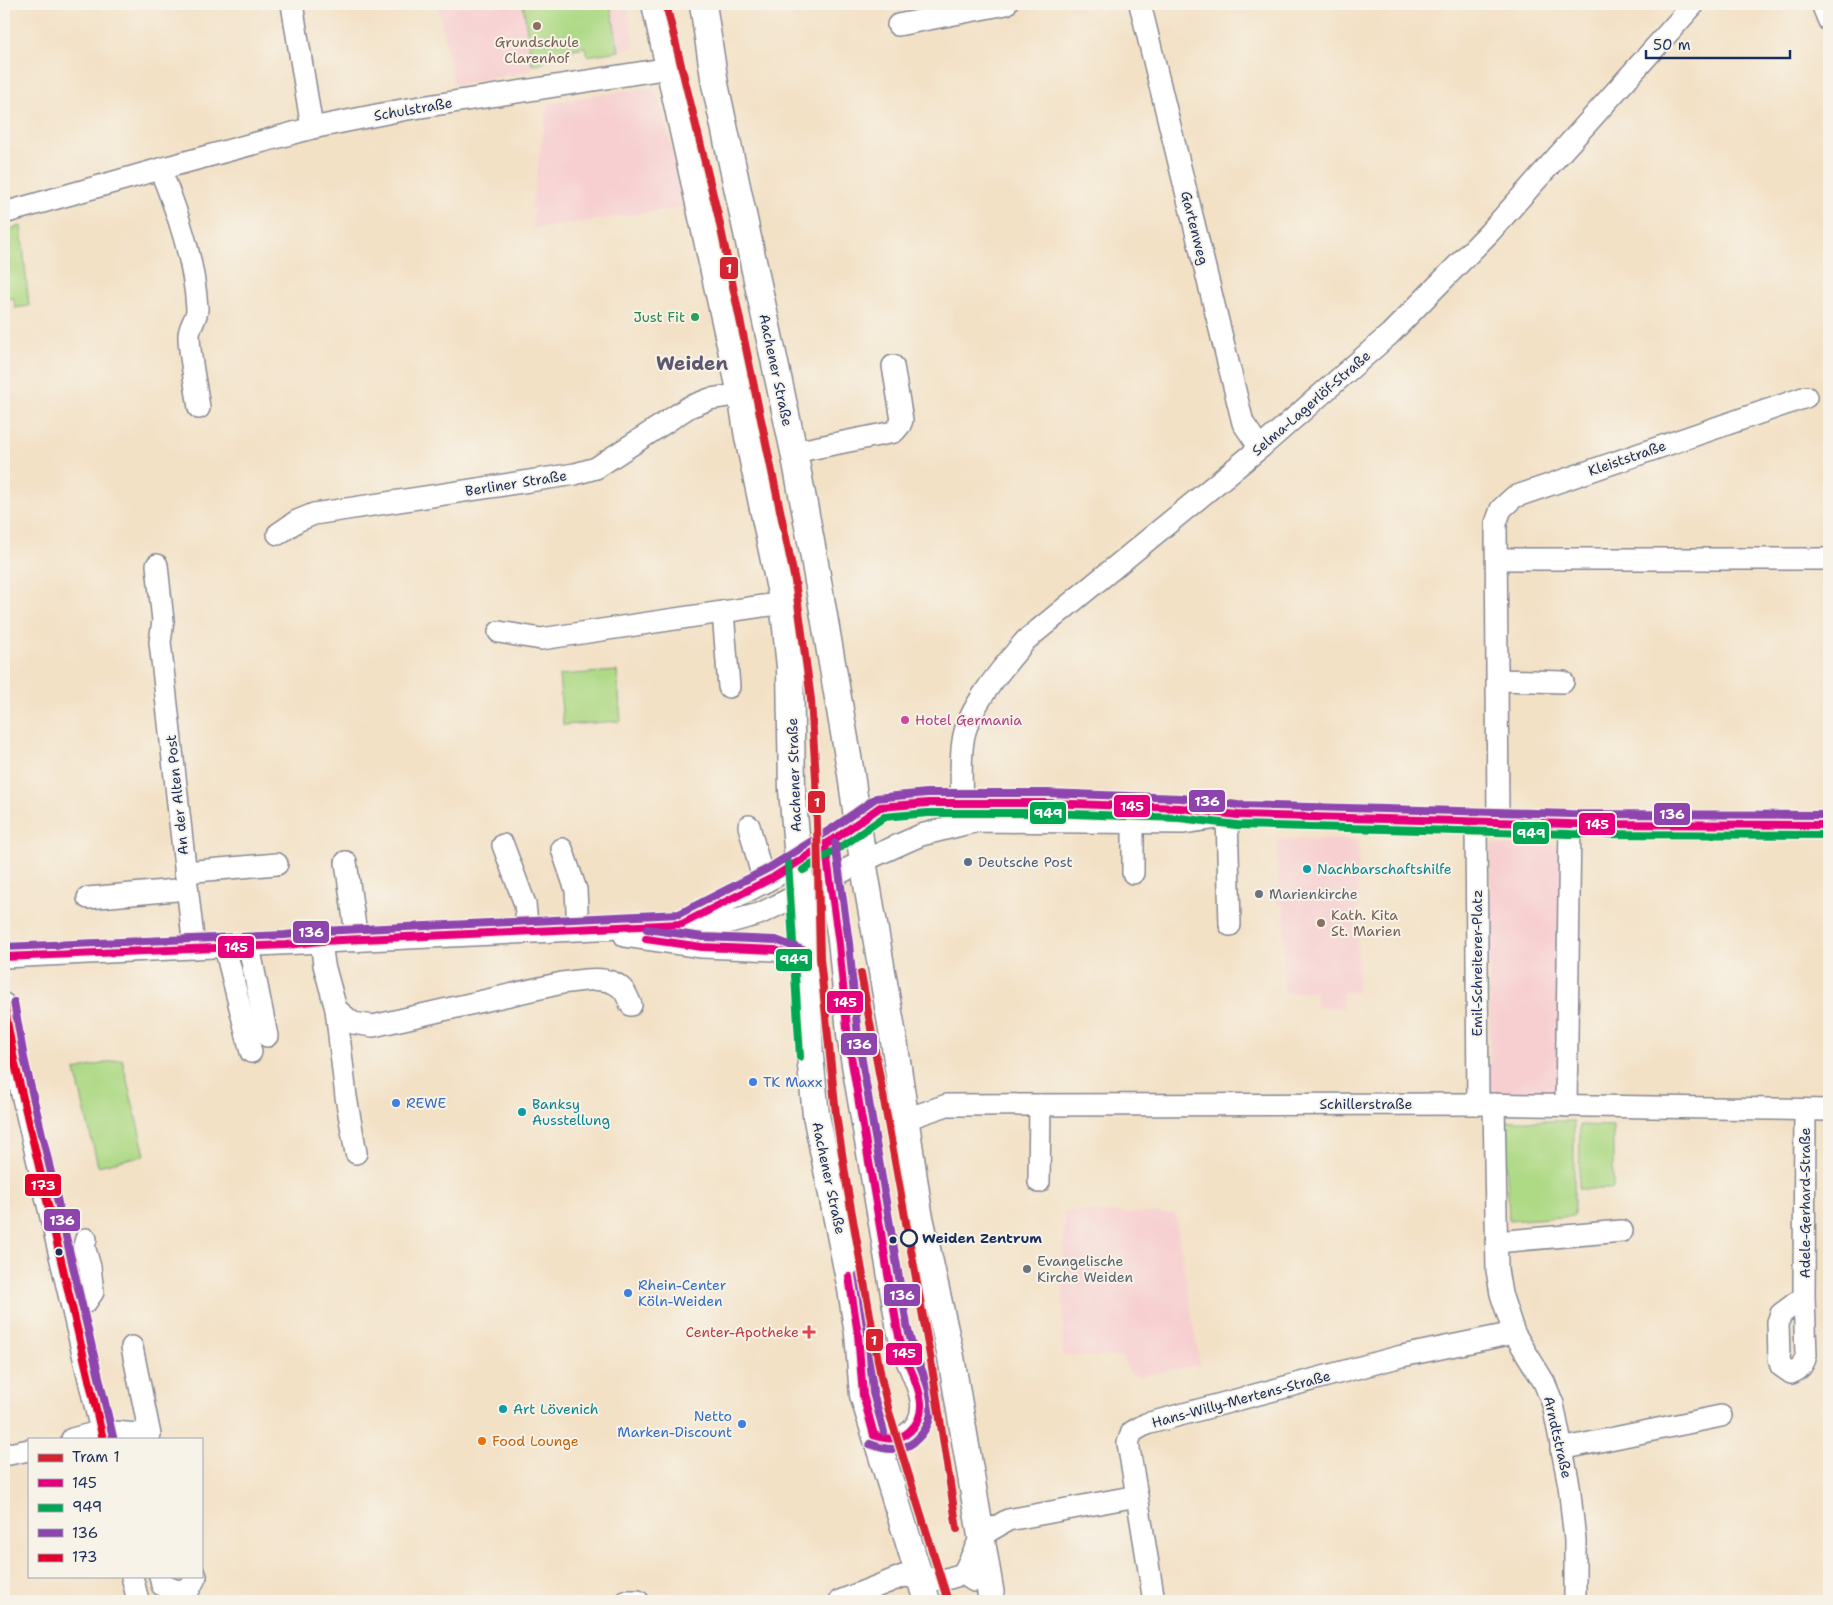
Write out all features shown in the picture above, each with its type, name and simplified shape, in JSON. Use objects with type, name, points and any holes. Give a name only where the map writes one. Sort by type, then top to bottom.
[{"type":"main road","name":"Aachener Straße","points":[[655,4],[741,394],[748,437],[783,602],[790,667],[792,790],[816,1115],[851,1289],[858,1334],[863,1395],[874,1435],[931,1588]]},
{"type":"main road","name":"Aachener Straße","points":[[703,4],[715,84],[794,452],[848,754],[857,824],[895,1047],[919,1213],[949,1346],[992,1597]]},
{"type":"street","points":[[292,4],[312,128]]},
{"type":"street","points":[[898,25],[1006,4]]},
{"type":"street","name":"Gartenweg","points":[[1140,4],[1243,423],[1260,448]]},
{"type":"street","name":"Selma-Lagerlöf-Straße","points":[[962,802],[963,739],[975,707],[1026,640],[1260,448],[1383,341],[1489,233],[1694,4]]},
{"type":"street","points":[[1822,4],[1829,21]]},
{"type":"street","name":"Schulstraße","points":[[4,213],[312,128],[402,110],[670,68]]},
{"type":"street","points":[[160,169],[175,206],[195,286],[198,311],[188,334],[200,408]]},
{"type":"street","points":[[794,452],[894,432],[900,426],[902,420],[893,366]]},
{"type":"street","name":"Berliner Straße","points":[[278,534],[297,521],[314,514],[575,474],[596,468],[689,407],[710,399],[741,394]]},
{"type":"street","name":"Kleiststraße","points":[[1498,821],[1496,523],[1501,509],[1514,497],[1806,397]]},
{"type":"street","points":[[1497,558],[1829,559]]},
{"type":"street","name":"An der Alten Post","points":[[157,565],[163,622],[160,642],[194,948]]},
{"type":"street","points":[[499,632],[541,640],[783,602]]},
{"type":"street","points":[[723,612],[729,687]]},
{"type":"street","points":[[1498,680],[1563,682]]},
{"type":"street","points":[[682,924],[764,882],[798,862],[880,807],[962,802],[1047,803],[1181,808],[1232,816],[1570,824],[1829,825]]},
{"type":"street","points":[[4,957],[726,923],[758,914],[801,894],[863,861],[921,836],[977,821],[1182,823],[1232,816]]},
{"type":"street","points":[[1230,925],[1232,816]]},
{"type":"street","name":"Emil-Schreiterer-Platz","points":[[1476,821],[1486,1104]]},
{"type":"street","points":[[1133,823],[1133,873]]},
{"type":"street","points":[[1566,1106],[1570,824]]},
{"type":"street","points":[[748,826],[764,882]]},
{"type":"street","points":[[826,844],[848,1038],[897,1327],[903,1352],[922,1400],[920,1421],[906,1436],[888,1440],[874,1435]]},
{"type":"street","points":[[503,845],[525,904],[528,932]]},
{"type":"street","points":[[562,849],[576,890],[578,929]]},
{"type":"street","points":[[346,862],[357,941]]},
{"type":"street","points":[[88,898],[277,864]]},
{"type":"street","points":[[578,929],[702,947],[775,950],[804,961]]},
{"type":"street","points":[[321,941],[324,965],[336,1009],[346,1097],[356,1153]]},
{"type":"street","points":[[249,946],[267,1036]]},
{"type":"street","points":[[225,947],[251,1052]]},
{"type":"street","points":[[336,1009],[353,1023],[373,1026],[562,983],[594,980],[614,982],[624,991],[631,1005]]},
{"type":"street","points":[[4,1004],[9,1061],[73,1310],[102,1435]]},
{"type":"street","points":[[1039,1182],[1040,1104]]},
{"type":"street","name":"Schillerstraße","points":[[906,1118],[947,1105],[1040,1104],[1486,1104],[1829,1110]]},
{"type":"street","name":"Arndtstraße","points":[[1486,1104],[1497,1270],[1501,1294],[1514,1334],[1544,1382],[1553,1404],[1569,1485],[1574,1540],[1574,1601]]},
{"type":"street","name":"Adele-Gerhard-Straße","points":[[1804,1297],[1805,1110]]},
{"type":"street","points":[[1496,1242],[1622,1231]]},
{"type":"street","points":[[73,1310],[86,1302],[93,1292],[90,1267],[84,1246],[86,1239]]},
{"type":"street","name":"Hans-Willy-Mertens-Straße","points":[[1154,1601],[1128,1443],[1132,1432],[1146,1424],[1402,1356],[1514,1334]]},
{"type":"street","points":[[80,1438],[102,1435],[146,1437],[132,1347]]},
{"type":"street","points":[[1561,1449],[1721,1416]]},
{"type":"street","points":[[4,1455],[28,1450]]},
{"type":"street","points":[[840,1601],[903,1576],[931,1588],[982,1535],[1008,1520],[1137,1496]]},
{"type":"street","points":[[132,1578],[138,1601]]},
{"type":"street","points":[[160,1578],[162,1585],[178,1591],[190,1588],[195,1578]]},
{"type":"street","name":"Aachener Straße","points":[[931,1588],[992,1597]]},
{"type":"street","points":[[627,1601],[638,1601]]},
{"type":"shaded area","name":"Grundschule Clarenhof","points":[[438,4],[627,4],[635,48],[587,56],[585,47],[543,55],[544,63],[532,65],[533,71],[454,85]]},
{"type":"shaded area","points":[[647,87],[655,90],[659,95],[678,169],[685,207],[533,229],[534,207],[531,208],[548,103]]},
{"type":"shaded area","name":"Kath. Kita St. Marien","points":[[1278,839],[1359,840],[1357,992],[1343,992],[1343,1008],[1316,1007],[1315,992],[1284,993],[1284,905],[1278,905]]},
{"type":"shaded area","points":[[1491,845],[1562,845],[1561,1093],[1489,1091]]},
{"type":"shaded area","points":[[1064,1211],[1175,1214],[1200,1365],[1140,1376],[1128,1371],[1124,1357],[1063,1356]]},
{"type":"green space","points":[[523,4],[610,4],[619,51],[587,56],[585,47],[543,55],[544,63],[532,65]]},
{"type":"green space","points":[[21,226],[29,306],[15,308],[14,298],[4,299],[4,231]]},
{"type":"green space","points":[[617,671],[621,721],[563,725],[559,675]]},
{"type":"green space","points":[[122,1059],[145,1155],[98,1166],[75,1070]]},
{"type":"green space","points":[[1505,1121],[1574,1121],[1574,1216],[1509,1221]]},
{"type":"green space","points":[[1580,1125],[1613,1126],[1613,1189],[1579,1189]]},
{"type":"tram line","name":"1","points":[[666,4],[718,215],[795,581],[811,699],[816,779],[820,958],[836,1114],[847,1186],[889,1412],[948,1601]]},
{"type":"tram line","name":"1","points":[[861,973],[931,1361],[957,1529]]},
{"type":"transit line","name":"136","points":[[4,947],[285,935],[321,931],[679,914],[769,868],[833,828],[876,798],[927,793],[1047,793],[1181,798],[1238,805],[1570,814],[1829,815]]},
{"type":"transit line","name":"145","points":[[4,957],[286,945],[321,941],[682,924],[774,877],[839,836],[880,807],[928,803],[1047,803],[1181,808],[1237,815],[1570,824],[1829,825]]},
{"type":"transit line","name":"949","points":[[803,870],[844,845],[884,817],[928,813],[1047,813],[1180,818],[1237,825],[1570,834],[1829,835]]},
{"type":"transit line","name":"136","points":[[835,843],[849,943],[858,1037],[907,1325],[914,1351],[928,1386],[931,1410],[924,1432],[909,1445],[893,1449],[881,1448],[870,1444]]},
{"type":"transit line","name":"145","points":[[825,844],[839,944],[848,1038],[897,1327],[921,1403],[917,1422],[902,1437],[893,1439],[874,1435]]},
{"type":"transit line","name":"949","points":[[788,862],[800,1057]]},
{"type":"transit line","name":"136","points":[[647,929],[703,937],[776,940],[808,952]]},
{"type":"transit line","name":"145","points":[[646,939],[702,947],[775,950],[804,961]]},
{"type":"transit line","name":"136","points":[[14,1002],[24,1058],[113,1437]]},
{"type":"transit line","name":"173","points":[[4,1004],[14,1060],[103,1438]]},
{"type":"transit line","name":"136","points":[[859,1275],[868,1333],[873,1393],[884,1432]]},
{"type":"transit line","name":"145","points":[[849,1277],[858,1334],[863,1395],[874,1435]]},
{"type":"place","name":"Grundschule Clarenhof","points":[[537,26]]},
{"type":"place","name":"Just Fit","points":[[695,317]]},
{"type":"place","name":"Hotel Germania","points":[[905,720]]},
{"type":"place","name":"Deutsche Post","points":[[968,862]]},
{"type":"place","name":"Nachbarschaftshilfe","points":[[1307,869]]},
{"type":"place","name":"Marienkirche","points":[[1259,894]]},
{"type":"place","name":"Kath. Kita St. Marien","points":[[1321,923]]},
{"type":"place","name":"TK Maxx","points":[[753,1082]]},
{"type":"place","name":"REWE","points":[[396,1103]]},
{"type":"place","name":"Banksy Ausstellung","points":[[522,1112]]},
{"type":"place","name":"Weiden Zentrum","points":[[909,1238]]},
{"type":"place","name":"Evangelische Kirche Weiden","points":[[1027,1269]]},
{"type":"place","name":"Rhein-Center Köln-Weiden","points":[[628,1293]]},
{"type":"place","name":"Center-Apotheke","points":[[809,1332]]},
{"type":"place","name":"Art Lövenich","points":[[503,1409]]},
{"type":"place","name":"Netto Marken-Discount","points":[[742,1424]]},
{"type":"place","name":"Food Lounge","points":[[482,1441]]},
{"type":"district","name":"Weiden","points":[[692,363]]}]
